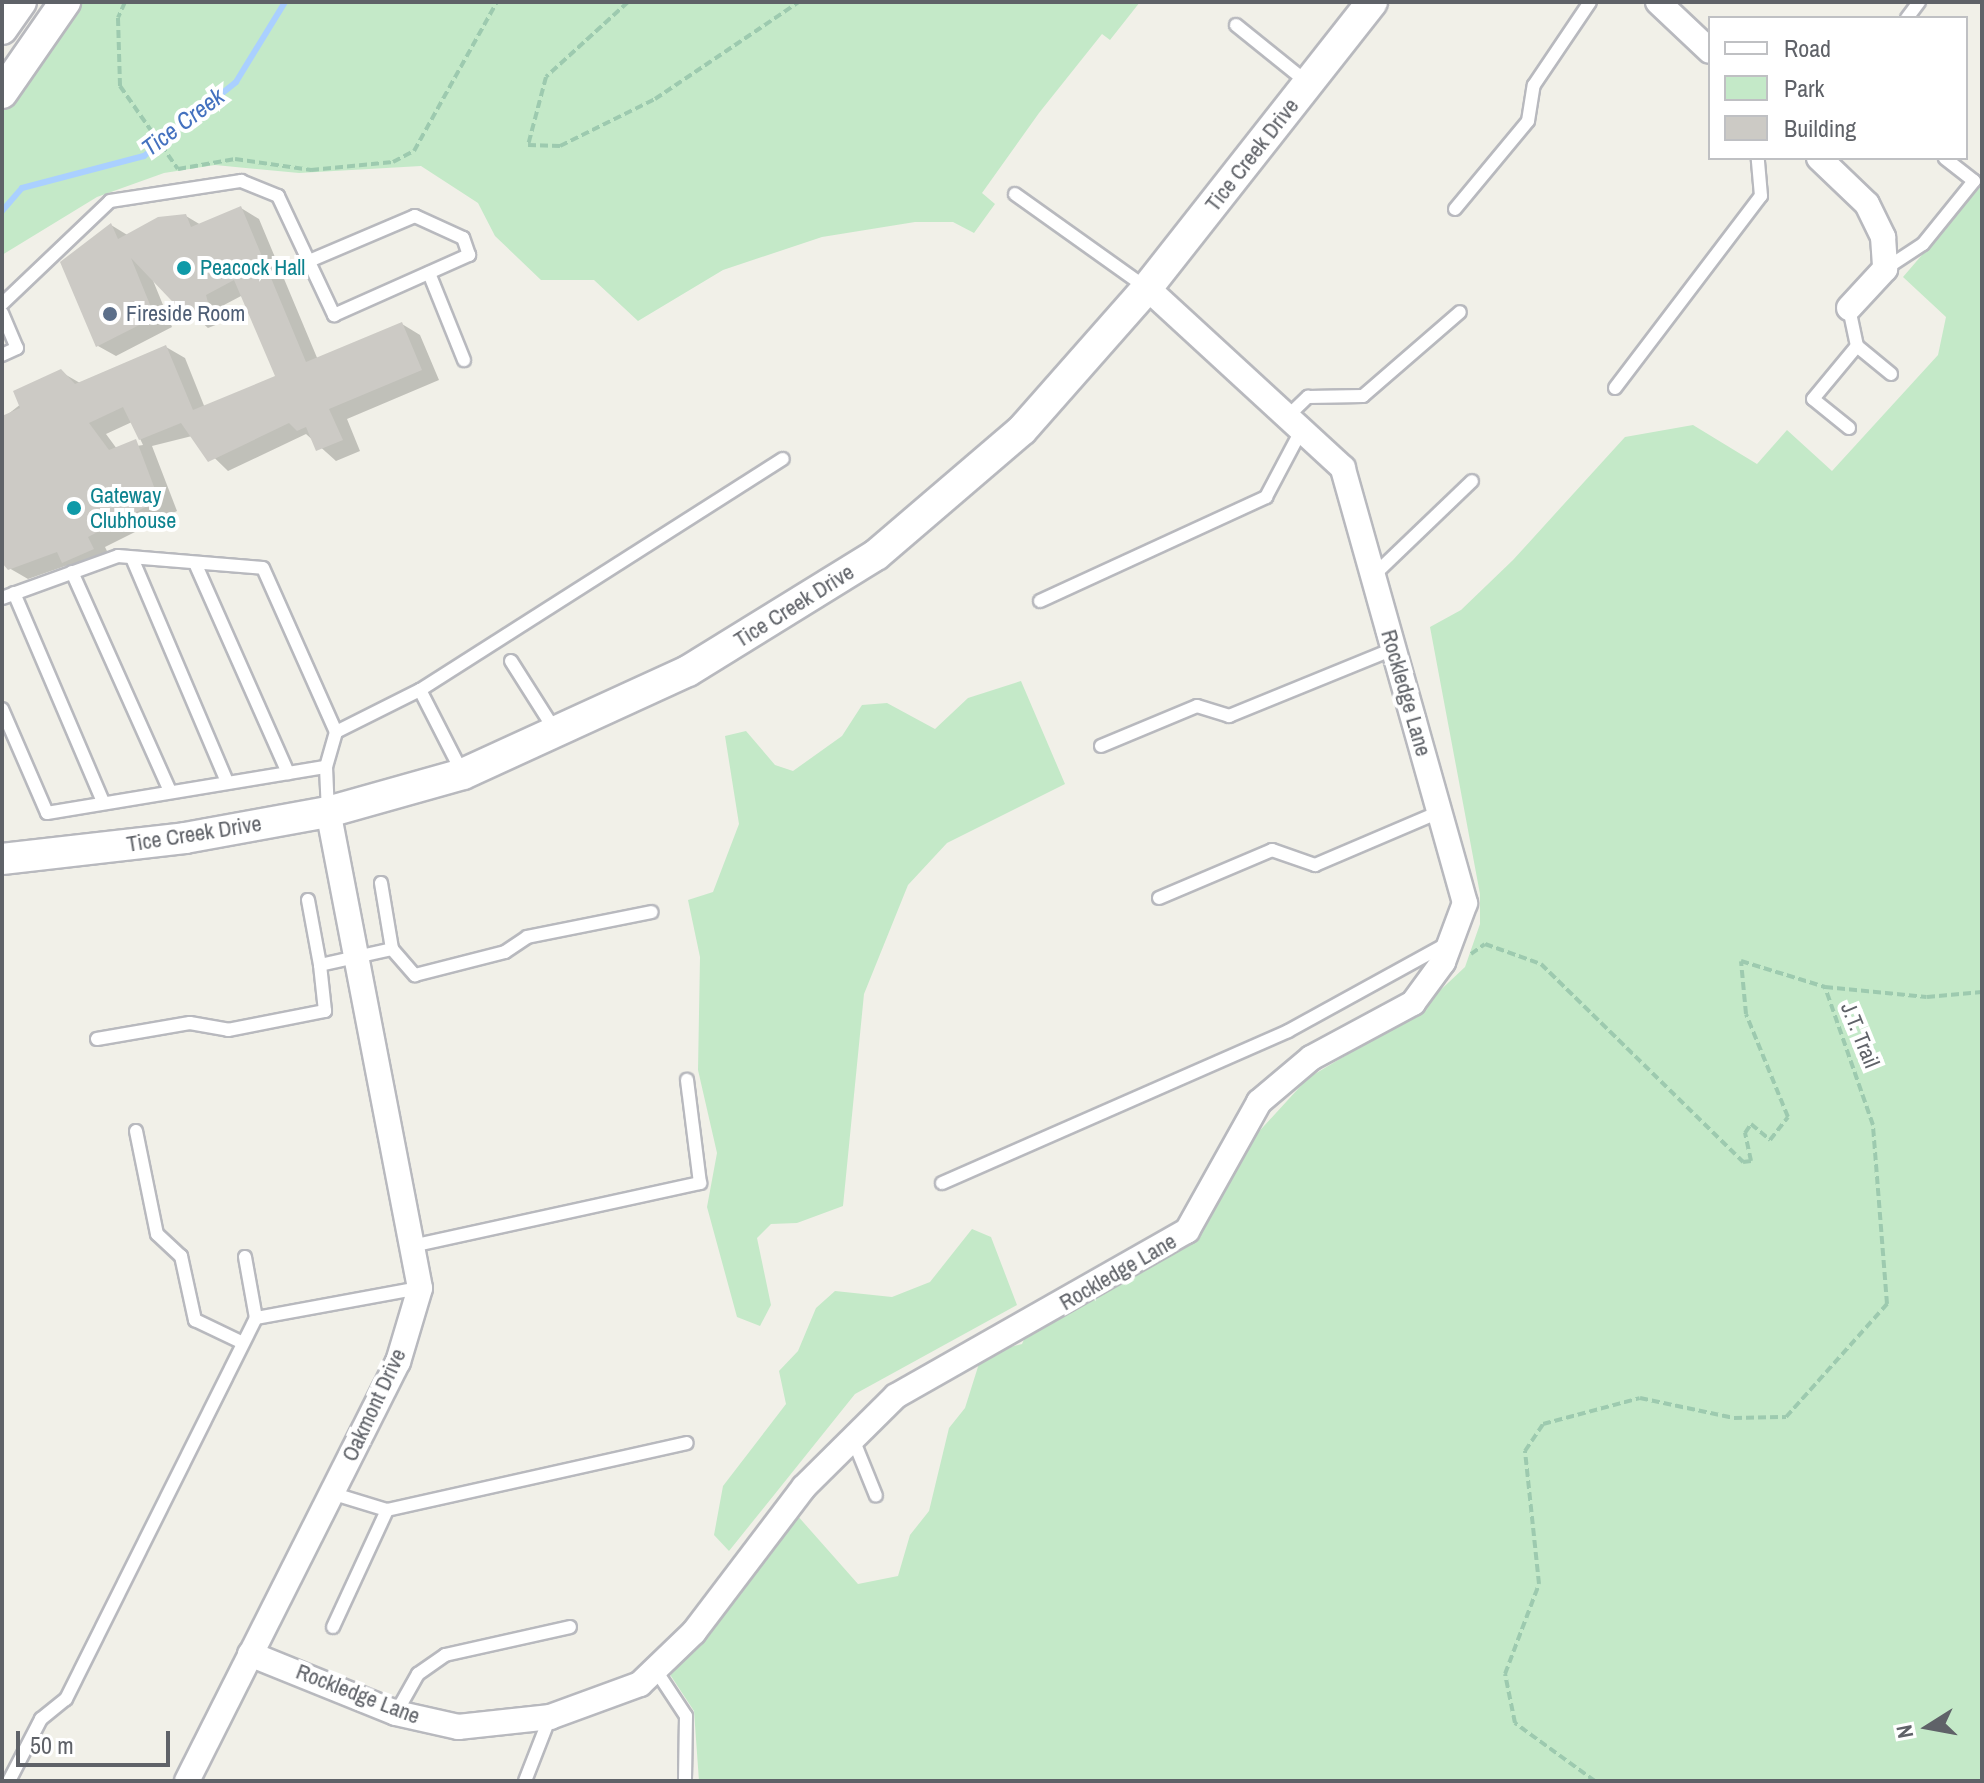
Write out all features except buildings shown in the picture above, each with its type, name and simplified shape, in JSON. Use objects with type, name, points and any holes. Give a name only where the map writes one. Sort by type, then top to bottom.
[{"type":"street","points":[[2,29],[21,2]]},
{"type":"street","points":[[2,93],[65,2]]},
{"type":"street","name":"Tice Creek Drive","points":[[2,859],[185,838],[328,812],[463,774],[688,671],[876,555],[1022,430],[1147,288],[1372,2]]},
{"type":"street","points":[[1658,2],[1708,49]]},
{"type":"street","points":[[1821,160],[1867,204],[1883,237],[1885,269],[1849,308]]},
{"type":"street","name":"Rockledge Lane","points":[[250,1654],[396,1713],[458,1727],[550,1717],[640,1684],[853,1439],[896,1396],[1187,1231],[1259,1102],[1311,1058],[1413,1003],[1457,950],[1465,903],[1343,468],[1147,288]]},
{"type":"street","name":"Oakmont Drive","points":[[187,1781],[398,1362],[420,1288],[416,1245],[355,959],[328,812]]},
{"type":"lane","points":[[1455,209],[1528,121],[1534,85],[1590,2]]},
{"type":"lane","points":[[1236,25],[1308,83]]},
{"type":"lane","points":[[1615,388],[1761,196],[1758,160]]},
{"type":"lane","points":[[1885,269],[1923,244],[1974,181],[1948,160]]},
{"type":"lane","points":[[2,304],[110,201],[241,181],[278,196],[334,315],[469,255],[463,238],[415,216],[309,261]]},
{"type":"lane","points":[[1015,194],[1147,288]]},
{"type":"lane","points":[[429,273],[464,360]]},
{"type":"lane","points":[[1849,308],[1857,346],[1891,374]]},
{"type":"lane","points":[[1040,601],[1266,497],[1308,397],[1363,396],[1460,312]]},
{"type":"lane","points":[[2,313],[17,348],[2,355]]},
{"type":"lane","points":[[1849,428],[1813,399],[1857,346]]},
{"type":"lane","points":[[336,732],[420,690],[783,459]]},
{"type":"lane","points":[[1373,576],[1472,481]]},
{"type":"lane","points":[[103,802],[8,596],[118,556],[263,568],[336,732],[326,767],[328,812]]},
{"type":"lane","points":[[132,558],[227,782]]},
{"type":"lane","points":[[195,563],[288,773]]},
{"type":"lane","points":[[72,572],[170,791]]},
{"type":"lane","points":[[1101,746],[1197,706],[1229,716],[1393,649]]},
{"type":"lane","points":[[511,661],[556,732]]},
{"type":"lane","points":[[420,690],[463,774]]},
{"type":"lane","points":[[2,709],[47,813],[326,767]]},
{"type":"lane","points":[[1159,898],[1272,850],[1315,865],[1439,812]]},
{"type":"lane","points":[[381,883],[392,949],[415,975],[505,952],[527,937],[652,912]]},
{"type":"lane","points":[[97,1039],[190,1023],[228,1030],[325,1011],[308,900]]},
{"type":"lane","points":[[320,965],[392,949]]},
{"type":"lane","points":[[942,1183],[1288,1031],[1457,950]]},
{"type":"lane","points":[[416,1245],[700,1183],[687,1080]]},
{"type":"lane","points":[[136,1131],[157,1234],[181,1256],[195,1320],[243,1343]]},
{"type":"lane","points":[[9,1781],[41,1719],[66,1699],[256,1318],[245,1257]]},
{"type":"lane","points":[[256,1318],[420,1288]]},
{"type":"lane","points":[[853,1439],[876,1496]]},
{"type":"lane","points":[[331,1493],[387,1510],[687,1443]]},
{"type":"lane","points":[[333,1627],[387,1510]]},
{"type":"lane","points":[[396,1713],[418,1674],[445,1655],[570,1627]]},
{"type":"lane","points":[[655,1669],[686,1716],[685,1781]]},
{"type":"lane","points":[[525,1781],[550,1717]]},
{"type":"path","points":[[125,2],[118,18],[120,86],[178,169],[235,159],[311,170],[393,162],[414,151],[497,2]]},
{"type":"path","points":[[628,2],[546,77],[528,145],[560,146],[655,99],[799,2]]},
{"type":"path","points":[[1457,950],[1485,944],[1541,964],[1743,1162],[1751,1161],[1745,1133],[1751,1124],[1770,1140],[1788,1117],[1746,1014],[1741,961],[1825,987]]},
{"type":"path","name":"J.T. Trail","points":[[1595,1781],[1515,1723],[1505,1674],[1539,1584],[1525,1451],[1543,1424],[1640,1398],[1734,1418],[1786,1417],[1887,1304],[1884,1204],[1855,1059],[1825,987],[1927,997],[1982,992]]},
{"type":"green space","points":[[80,2],[1140,2],[1110,40],[1102,34],[1039,113],[982,193],[995,204],[974,233],[953,222],[915,222],[822,237],[723,270],[638,321],[594,280],[541,280],[495,236],[478,203],[421,166],[299,173],[215,165],[164,173],[97,197],[2,255],[2,107]]},
{"type":"green space","points":[[1982,185],[1982,1781],[699,1781],[694,1711],[669,1673],[709,1634],[796,1514],[858,1584],[898,1576],[910,1535],[929,1511],[949,1428],[965,1408],[982,1354],[1022,1344],[1027,1333],[1183,1246],[1253,1138],[1308,1078],[1415,1014],[1465,967],[1480,924],[1480,894],[1430,627],[1461,610],[1513,560],[1625,437],[1693,425],[1757,464],[1787,430],[1832,471],[1938,355],[1946,317],[1903,277]]},
{"type":"green space","points":[[1021,681],[1065,784],[947,843],[908,885],[864,994],[843,1206],[797,1223],[771,1224],[757,1238],[771,1305],[760,1326],[737,1317],[707,1207],[717,1153],[698,1070],[700,957],[688,900],[713,892],[739,824],[725,736],[746,731],[775,765],[793,771],[842,736],[862,705],[887,703],[935,729],[968,698]]},
{"type":"green space","points":[[972,1229],[991,1237],[1017,1305],[855,1394],[729,1551],[714,1535],[723,1486],[786,1404],[779,1371],[798,1351],[816,1308],[835,1291],[892,1297],[930,1282]]},
{"type":"waterway","name":"Tice Creek","points":[[2,211],[22,188],[144,156],[236,82],[285,2]]},
{"type":"place","name":"Peacock Hall","points":[[184,268]]},
{"type":"place","name":"Fireside Room","points":[[110,314]]},
{"type":"place","name":"Gateway Clubhouse","points":[[74,508]]}]
